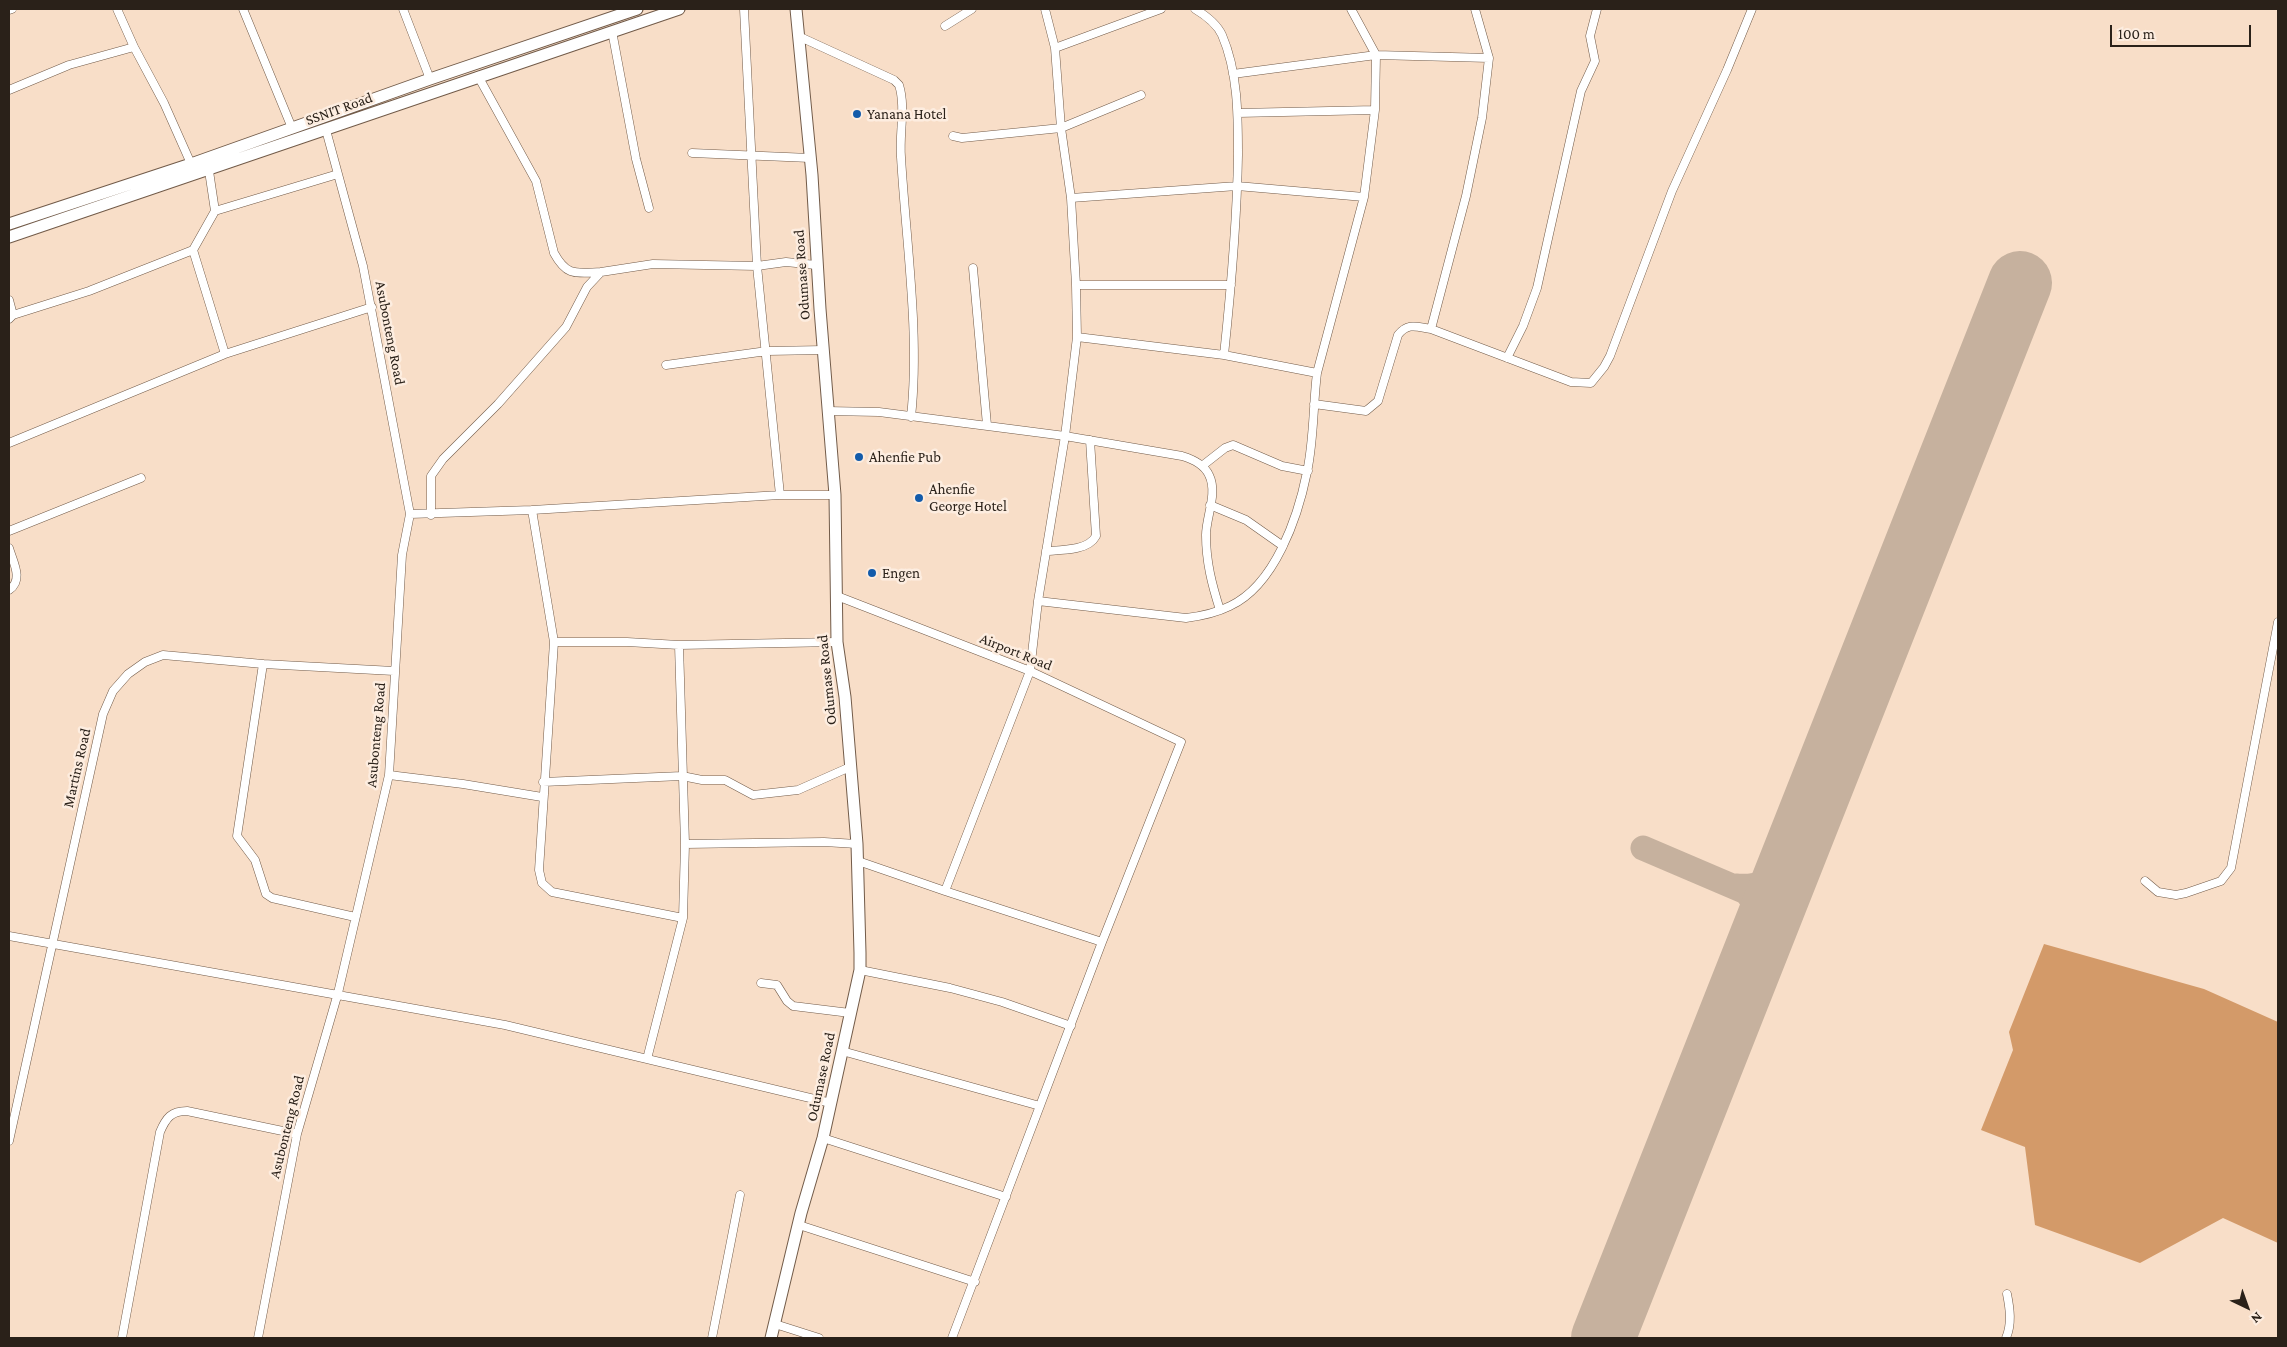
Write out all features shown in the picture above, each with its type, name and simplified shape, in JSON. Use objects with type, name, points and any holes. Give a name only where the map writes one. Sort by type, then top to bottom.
[{"type":"street","points":[[117,9],[134,47],[164,103],[196,175]]},
{"type":"street","points":[[243,9],[292,128]]},
{"type":"street","points":[[403,9],[430,79]]},
{"type":"street","name":"SSNIT Road","points":[[9,224],[191,164],[430,79],[637,9]]},
{"type":"street","name":"SSNIT Road","points":[[9,237],[208,171],[478,76],[680,9]]},
{"type":"street","points":[[744,9],[757,266],[780,494]]},
{"type":"street","points":[[945,26],[972,9]]},
{"type":"street","points":[[944,892],[1030,671],[1038,601],[1065,436],[1077,337],[1071,198],[1061,128],[1055,48],[1045,9]]},
{"type":"street","points":[[1055,48],[1161,9]]},
{"type":"street","points":[[1196,9],[1215,25],[1222,35],[1233,74],[1238,113],[1237,186],[1231,286],[1224,355]]},
{"type":"street","points":[[1038,601],[1186,618],[1209,615],[1232,605],[1255,587],[1274,563],[1283,546],[1308,471],[1317,373],[1364,197],[1375,110],[1376,55],[1351,9]]},
{"type":"street","points":[[1431,330],[1466,196],[1482,118],[1489,58],[1475,9]]},
{"type":"street","points":[[1507,358],[1523,326],[1537,288],[1580,91],[1595,61],[1590,36],[1597,9]]},
{"type":"street","points":[[1314,404],[1366,411],[1378,401],[1398,335],[1403,328],[1410,325],[1431,330],[1571,382],[1590,383],[1604,367],[1610,356],[1672,191],[1727,70],[1752,9]]},
{"type":"street","name":"Odumase Road","points":[[771,1338],[823,1138],[860,970],[858,861],[844,697],[837,642],[835,495],[816,265],[810,158],[795,10]]},
{"type":"street","points":[[612,31],[636,159],[648,208]]},
{"type":"street","points":[[798,36],[894,80],[899,85],[900,147],[910,286],[914,387],[911,417]]},
{"type":"street","points":[[9,90],[69,65],[134,47]]},
{"type":"street","points":[[1233,74],[1376,55],[1489,58]]},
{"type":"street","points":[[478,76],[536,181],[554,253],[565,269],[572,273],[601,272],[653,264],[757,266],[786,262],[816,265]]},
{"type":"street","points":[[953,136],[962,138],[1061,128],[1141,95]]},
{"type":"street","points":[[1238,113],[1375,110]]},
{"type":"street","name":"Asubonteng Road","points":[[258,1338],[297,1134],[338,993],[389,775],[402,555],[410,514],[372,307],[363,266],[326,130]]},
{"type":"street","points":[[692,153],[730,154],[750,157],[810,158]]},
{"type":"street","points":[[9,300],[11,317],[89,291],[193,250],[215,211],[208,171]]},
{"type":"street","points":[[215,211],[338,174]]},
{"type":"street","points":[[136,182],[141,193]]},
{"type":"street","points":[[1071,198],[1237,186],[1364,197]]},
{"type":"street","points":[[193,250],[226,354]]},
{"type":"street","points":[[973,268],[987,426]]},
{"type":"street","points":[[430,515],[432,476],[443,459],[498,404],[566,327],[587,288],[601,272]]},
{"type":"street","points":[[1076,285],[1231,286]]},
{"type":"street","points":[[9,443],[226,354],[372,307]]},
{"type":"street","points":[[1077,337],[1224,355],[1317,373]]},
{"type":"street","points":[[666,365],[767,351],[824,350]]},
{"type":"street","points":[[827,411],[859,410],[1065,436],[1192,459],[1210,475],[1212,490],[1206,533],[1208,566],[1220,610]]},
{"type":"street","points":[[1046,551],[1071,549],[1089,544],[1096,536],[1090,440]]},
{"type":"street","points":[[1202,466],[1225,448],[1234,445],[1282,466],[1308,471]]},
{"type":"street","points":[[9,531],[141,478]]},
{"type":"street","points":[[410,514],[430,515],[532,510],[780,494],[835,495]]},
{"type":"street","points":[[1210,505],[1246,520],[1260,528],[1283,546]]},
{"type":"street","points":[[532,510],[554,642],[538,870],[542,883],[552,892],[683,918]]},
{"type":"street","points":[[9,548],[17,573],[17,580],[9,590]]},
{"type":"street","name":"Airport Road","points":[[837,596],[1030,671],[1181,742],[1102,942]]},
{"type":"street","points":[[2145,880],[2158,892],[2186,893],[2221,881],[2231,868],[2278,622]]},
{"type":"street","points":[[554,642],[627,642],[679,645],[837,642]]},
{"type":"street","points":[[647,1059],[683,918],[685,844],[679,645]]},
{"type":"street","name":"Martins Road","points":[[9,1140],[103,714],[113,691],[145,662],[163,655],[263,664],[394,672]]},
{"type":"street","points":[[263,664],[237,836],[255,860],[266,894],[272,898],[355,917]]},
{"type":"street","points":[[543,782],[682,776],[702,780],[725,780],[753,794],[798,790],[850,767]]},
{"type":"street","points":[[389,775],[463,784],[542,798]]},
{"type":"street","points":[[685,844],[824,842],[856,844]]},
{"type":"street","points":[[858,861],[944,892],[1102,942],[954,1338]]},
{"type":"street","points":[[9,936],[338,993],[505,1025],[831,1103]]},
{"type":"street","points":[[860,970],[950,988],[1002,1002],[1070,1026]]},
{"type":"street","points":[[761,983],[777,985],[787,1001],[793,1006],[850,1013]]},
{"type":"street","points":[[842,1051],[1040,1106]]},
{"type":"street","points":[[122,1338],[160,1132],[166,1118],[177,1111],[187,1111],[297,1134]]},
{"type":"street","points":[[823,1138],[1006,1197]]},
{"type":"street","points":[[712,1338],[740,1195]]},
{"type":"street","points":[[799,1225],[975,1282]]},
{"type":"street","points":[[2006,1338],[2009,1332],[2010,1312],[2007,1294]]},
{"type":"street","points":[[775,1324],[819,1338]]},
{"type":"shaded area","points":[[2044,944],[2204,989],[2278,1022],[2278,1243],[2223,1218],[2140,1263],[2035,1225],[2025,1147],[1981,1130],[2013,1050],[2009,1032]]},
{"type":"taxiway","points":[[1643,848],[1746,892],[1758,914],[1761,939]]},
{"type":"taxiway","points":[[1736,886],[1752,886],[1766,882],[1779,874],[1791,862]]},
{"type":"runway","points":[[1603,1338],[2020,283]]},
{"type":"place","name":"Yanana Hotel","points":[[857,114]]},
{"type":"place","name":"Ahenfie Pub","points":[[859,457]]},
{"type":"place","name":"Ahenfie George Hotel","points":[[919,498]]},
{"type":"place","name":"Engen","points":[[872,573]]}]
